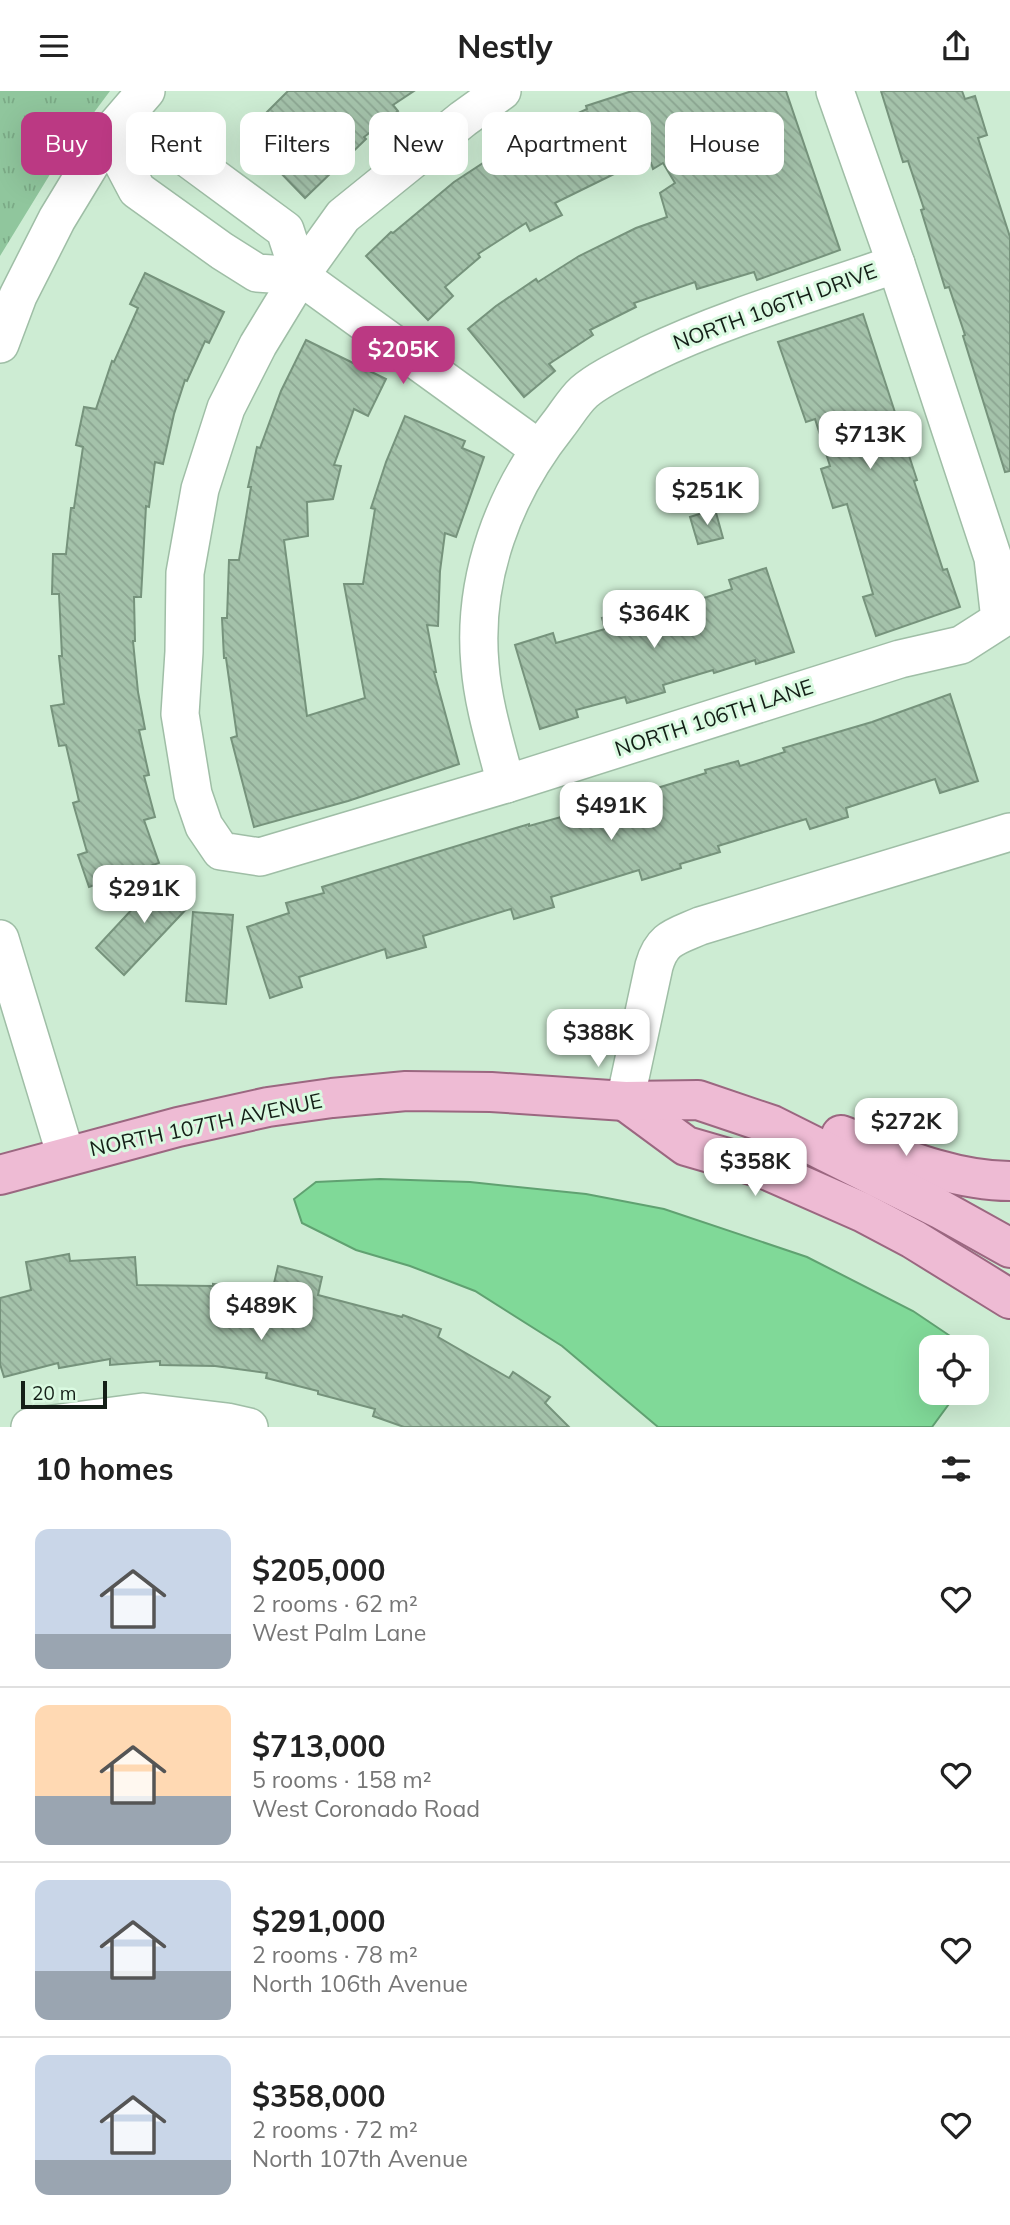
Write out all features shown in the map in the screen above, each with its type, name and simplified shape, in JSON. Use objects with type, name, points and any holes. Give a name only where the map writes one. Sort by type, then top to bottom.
[{"type":"main road","name":"NORTH 107TH AVENUE","points":[[0,1175],[178,1127],[268,1107],[382,1093],[491,1092],[625,1101],[698,1100],[772,1125],[940,1209],[1010,1248]]},
{"type":"main road","points":[[625,1101],[686,1146],[762,1168],[862,1212],[913,1239],[1010,1299]]},
{"type":"main road","points":[[772,1125],[829,1131],[920,1165],[1010,1181]]},
{"type":"street","points":[[112,130],[146,91]]},
{"type":"street","points":[[300,276],[343,216],[502,91]]},
{"type":"street","points":[[835,91],[896,264]]},
{"type":"street","points":[[112,136],[172,148],[285,230],[300,276]]},
{"type":"street","points":[[112,143],[137,190],[257,273],[300,276],[539,449]]},
{"type":"street","points":[[0,344],[34,262],[85,175]]},
{"type":"street","points":[[197,233],[227,189]]},
{"type":"street","name":"NORTH 106TH LANE","points":[[300,276],[258,345],[226,408],[200,489],[185,573],[180,714],[193,794],[204,826],[221,851],[260,857],[506,784],[900,659],[961,645],[1000,620],[993,558],[896,264]]},
{"type":"street","name":"NORTH 106TH DRIVE","points":[[506,784],[489,718],[480,665],[480,608],[489,554],[511,497],[539,449],[584,392],[628,365],[690,335],[896,264]]},
{"type":"street","points":[[625,1101],[654,966],[658,951],[667,940],[700,926],[1010,832]]},
{"type":"street","points":[[0,939],[66,1156]]},
{"type":"street","points":[[30,1427],[143,1412],[249,1427]]},
{"type":"green space","points":[[0,91],[110,91],[94,112],[21,112],[21,175],[50,175],[0,256]]},
{"type":"shaded area","points":[[380,1179],[470,1182],[586,1194],[664,1209],[807,1257],[913,1311],[949,1335],[919,1335],[919,1405],[948,1405],[932,1427],[658,1427],[562,1346],[475,1291],[410,1266],[356,1250],[302,1223],[294,1199],[316,1182]]},
{"type":"building","points":[[288,91],[414,91],[393,105],[397,112],[369,112],[369,133],[355,150],[355,112],[267,112]]},
{"type":"building","points":[[632,91],[786,91],[840,250],[757,280],[754,272],[697,289],[695,282],[634,303],[636,307],[590,330],[593,335],[549,364],[555,371],[524,397],[468,329],[536,279],[538,282],[579,256],[636,228],[667,217],[660,193],[675,183],[670,175],[784,175],[784,112],[665,112],[665,166],[663,163],[653,169],[651,112],[581,112],[587,109],[586,106]]},
{"type":"building","points":[[881,91],[962,91],[965,99],[975,96],[987,135],[978,138],[1010,237],[1010,471],[1005,472],[963,336],[965,335],[949,287],[945,288],[921,210],[924,209],[908,161],[903,162]]},
{"type":"building","points":[[482,164],[482,175],[612,175],[555,203],[562,215],[530,231],[526,223],[478,254],[480,257],[445,287],[453,296],[428,320],[366,256],[391,232]]},
{"type":"building","points":[[283,175],[329,175],[305,198]]},
{"type":"building","points":[[145,273],[224,312],[209,343],[205,341],[187,381],[185,380],[163,464],[155,462],[149,507],[146,506],[141,597],[134,597],[133,641],[145,729],[139,730],[149,775],[144,776],[155,817],[144,820],[159,863],[89,887],[78,855],[87,852],[73,803],[79,801],[66,745],[59,746],[51,706],[64,704],[59,656],[62,656],[59,594],[52,594],[53,554],[66,554],[71,508],[74,508],[83,447],[76,445],[84,407],[96,409],[112,361],[114,362],[138,308],[130,304]]},
{"type":"building","points":[[863,314],[943,570],[947,569],[960,607],[876,636],[863,597],[873,594],[847,504],[833,508],[821,469],[830,466],[815,419],[806,422],[778,342]]},
{"type":"building","points":[[306,340],[386,379],[368,416],[354,409],[334,465],[341,466],[333,499],[307,502],[308,536],[284,540],[307,716],[365,698],[344,584],[363,584],[375,509],[371,508],[405,416],[465,441],[462,448],[484,457],[456,537],[445,533],[440,571],[438,626],[427,625],[434,672],[459,764],[348,801],[254,827],[231,738],[237,736],[224,658],[222,618],[227,618],[229,560],[239,560],[251,487],[248,487],[257,447],[260,448],[281,391]]},
{"type":"building","points":[[715,509],[723,538],[698,544],[690,517]]},
{"type":"building","points":[[766,568],[794,652],[756,664],[755,660],[663,685],[665,692],[627,703],[625,697],[576,710],[578,717],[540,729],[515,645],[553,633],[556,643],[605,629],[602,618],[640,607],[642,614],[707,597],[732,589],[729,580]]},
{"type":"building","points":[[950,694],[978,781],[940,793],[935,779],[846,808],[848,817],[810,829],[806,819],[718,846],[720,852],[680,864],[681,868],[642,880],[639,870],[551,897],[554,907],[514,919],[511,909],[465,923],[423,936],[426,947],[387,958],[385,949],[299,977],[302,987],[270,998],[247,927],[289,913],[286,903],[324,893],[322,887],[529,824],[579,812],[706,773],[705,770],[738,761],[740,766],[785,752],[783,748],[872,722]]},
{"type":"building","points":[[164,875],[193,902],[124,975],[96,948]]},
{"type":"building","points":[[193,912],[233,915],[226,1004],[186,1001]]},
{"type":"building","points":[[69,1254],[70,1261],[135,1257],[137,1285],[213,1284],[272,1292],[278,1266],[322,1277],[318,1295],[402,1317],[403,1315],[441,1329],[438,1337],[509,1378],[513,1372],[550,1397],[545,1403],[569,1427],[404,1427],[373,1416],[375,1409],[266,1378],[267,1373],[215,1366],[160,1365],[160,1361],[110,1365],[110,1359],[59,1368],[58,1363],[4,1377],[0,1364],[0,1298],[31,1290],[26,1262]]}]
